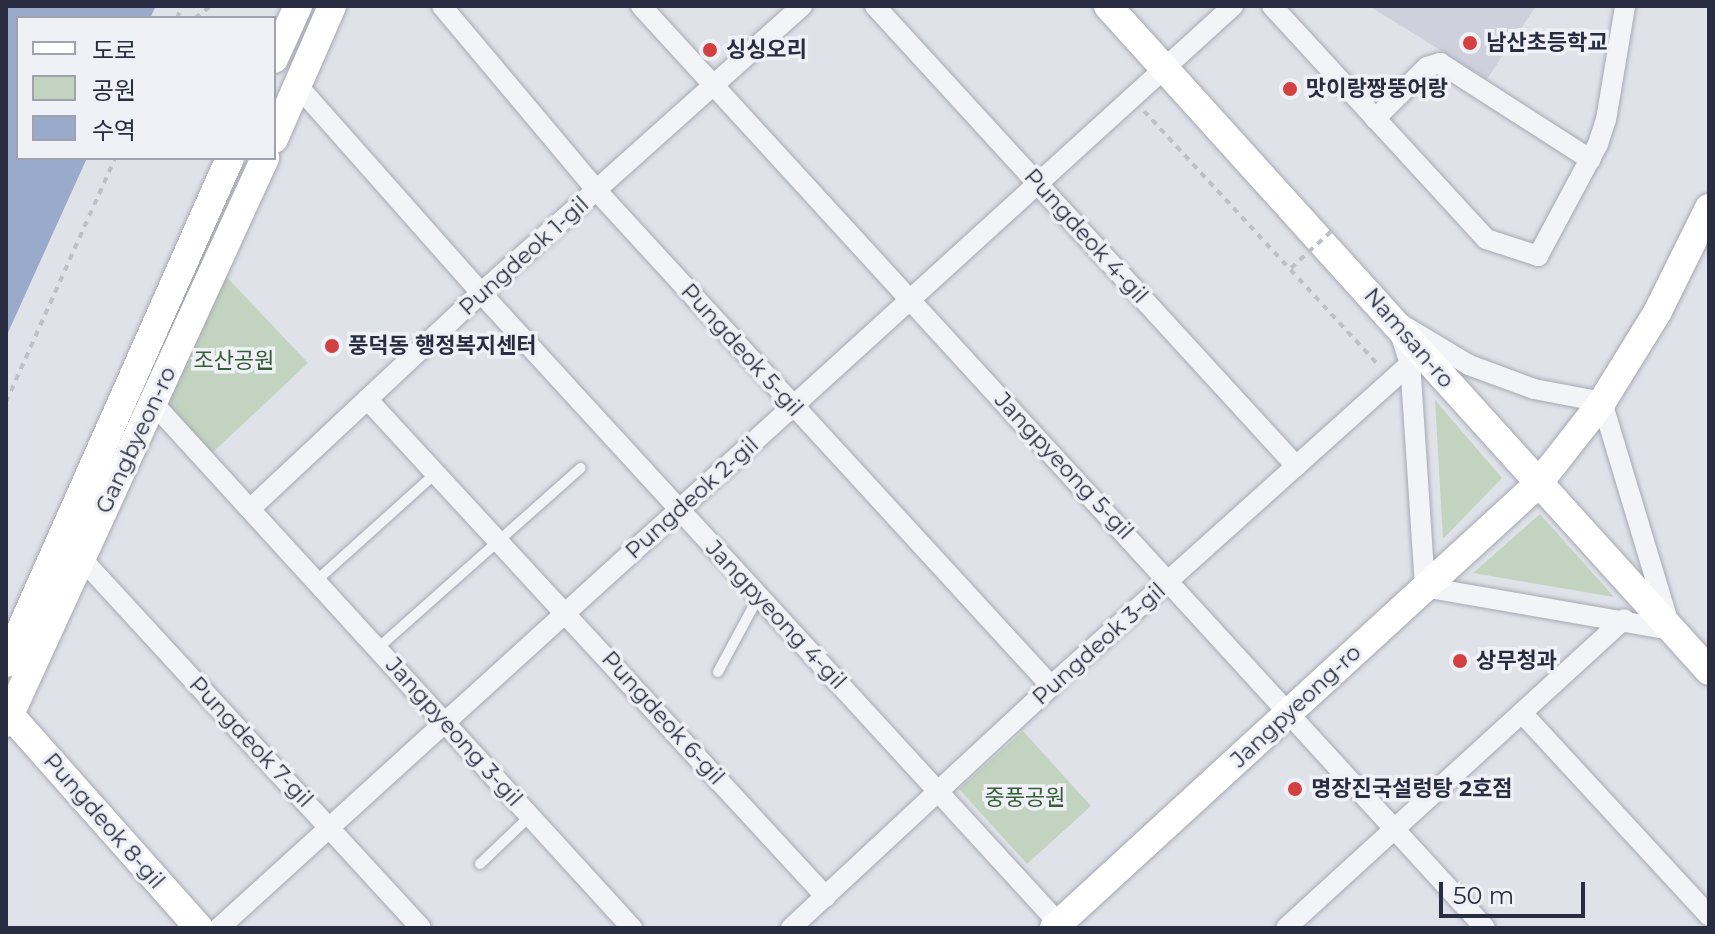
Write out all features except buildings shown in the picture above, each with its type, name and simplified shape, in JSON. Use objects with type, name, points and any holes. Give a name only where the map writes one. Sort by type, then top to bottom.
[{"type":"main road","points":[[276,55],[298,6]]},
{"type":"main road","points":[[276,135],[332,6]]},
{"type":"main road","name":"Namsan-ro","points":[[1108,6],[1396,321],[1538,484],[1709,671]]},
{"type":"main road","name":"Gangbyeon-ro","points":[[6,663],[229,160]]},
{"type":"main road","name":"Gangbyeon-ro","points":[[8,719],[264,160]]},
{"type":"main road","name":"Jangpyeong-ro","points":[[1059,926],[1538,484],[1602,402],[1703,239],[1709,208]]},
{"type":"main road","name":"Pungdeok 8-gil","points":[[8,719],[199,928]]},
{"type":"street","name":"Pungdeok 5-gil","points":[[442,6],[597,191],[1051,686]]},
{"type":"street","name":"Jangpyeong 5-gil","points":[[641,6],[1485,928]]},
{"type":"street","name":"Pungdeok 1-gil","points":[[250,509],[481,293],[802,6]]},
{"type":"street","name":"Pungdeok 4-gil","points":[[875,6],[1296,466]]},
{"type":"street","name":"Pungdeok 2-gil","points":[[219,928],[1233,6]]},
{"type":"street","points":[[1272,6],[1486,239],[1538,256],[1591,160],[1606,120],[1625,6]]},
{"type":"street","points":[[1375,119],[1427,67],[1440,63],[1591,160]]},
{"type":"street","name":"Jangpyeong 4-gil","points":[[298,86],[481,293],[1059,926]]},
{"type":"street","points":[[1396,321],[1410,364],[1425,587],[1624,619],[1671,630]]},
{"type":"street","points":[[1396,321],[1469,365],[1534,389],[1602,402],[1671,630]]},
{"type":"street","name":"Pungdeok 3-gil","points":[[791,928],[1051,686],[1410,364]]},
{"type":"street","name":"Pungdeok 6-gil","points":[[367,399],[826,897]]},
{"type":"street","name":"Jangpyeong 3-gil","points":[[153,403],[632,928]]},
{"type":"street","name":"Pungdeok 7-gil","points":[[81,558],[421,928]]},
{"type":"street","points":[[1286,928],[1624,619]]},
{"type":"street","points":[[1522,713],[1709,916]]},
{"type":"lane","points":[[499,540],[581,468]]},
{"type":"lane","points":[[316,581],[436,473]]},
{"type":"lane","name":"Jangpyeong 3-gil","points":[[378,648],[499,540]]},
{"type":"lane","points":[[718,672],[759,596]]},
{"type":"lane","name":"Jangpyeong 3-gil","points":[[480,864],[530,816]]},
{"type":"path","points":[[1131,97],[1392,380]]},
{"type":"path","points":[[6,401],[114,160]]},
{"type":"path","points":[[1291,268],[1335,228]]},
{"type":"shaded area","name":"남산초등학교","points":[[1369,6],[1536,6],[1487,79]]},
{"type":"green space","name":"조산공원","points":[[220,270],[308,363],[212,453],[161,399]]},
{"type":"green space","points":[[1435,400],[1502,478],[1443,539]]},
{"type":"green space","points":[[1540,514],[1614,597],[1473,573]]},
{"type":"green space","name":"중풍공원","points":[[1023,731],[1091,806],[1027,864],[959,789]]},
{"type":"water","points":[[6,6],[156,6],[151,16],[16,16],[16,160],[86,160],[6,337]]},
{"type":"place","name":"남산초등학교","points":[[1470,43]]},
{"type":"place","name":"싱싱오리","points":[[710,50]]},
{"type":"place","name":"맛이랑짱뚱어랑","points":[[1290,89]]},
{"type":"place","name":"풍덕동 행정복지센터","points":[[332,346]]},
{"type":"place","name":"상무청과","points":[[1460,661]]},
{"type":"place","name":"명장진국설렁탕 2호점","points":[[1295,789]]}]
